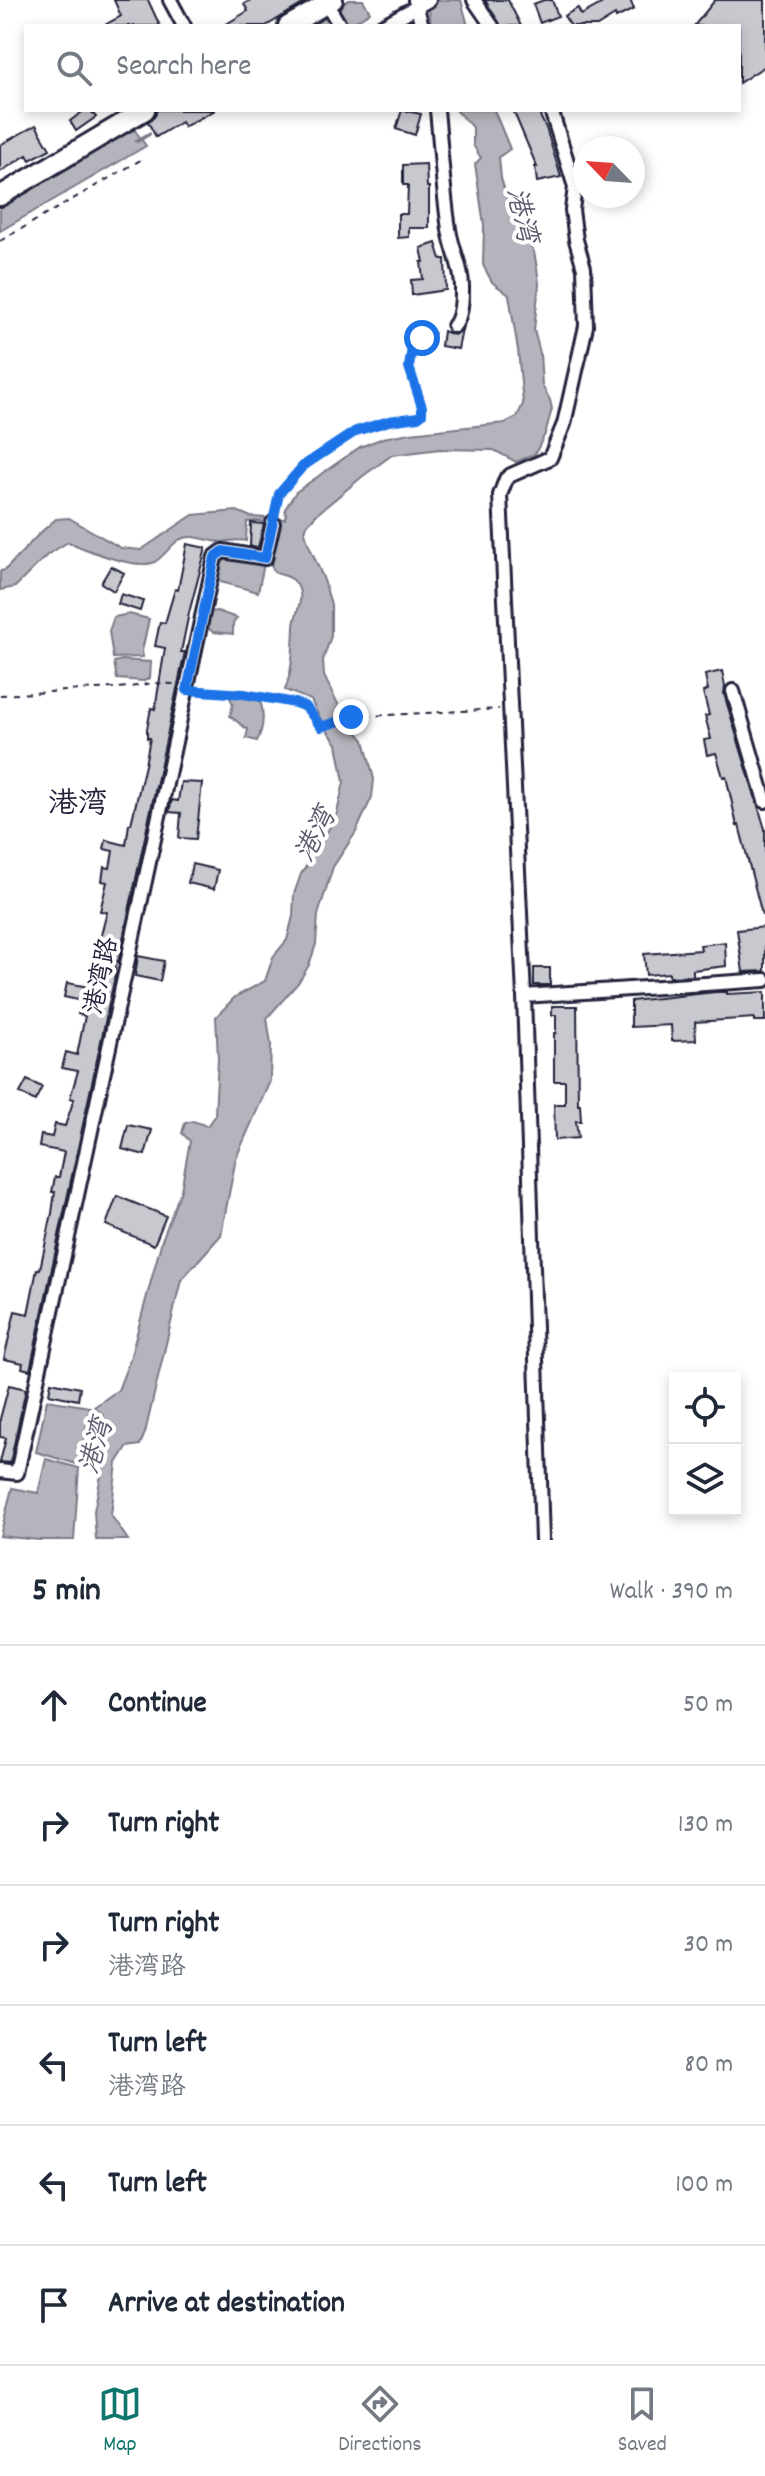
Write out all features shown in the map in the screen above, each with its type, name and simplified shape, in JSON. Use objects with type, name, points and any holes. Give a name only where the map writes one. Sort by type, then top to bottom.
[{"type":"street","points":[[170,0],[183,24]]},
{"type":"street","points":[[474,0],[491,24]]},
{"type":"street","points":[[385,24],[422,2]]},
{"type":"street","points":[[422,2],[422,24]]},
{"type":"street","points":[[292,24],[330,4],[339,24]]},
{"type":"street","points":[[0,196],[142,112]]},
{"type":"street","points":[[437,112],[448,224],[452,246],[459,260],[462,290],[458,322],[454,326]]},
{"type":"street","points":[[542,1540],[524,996],[500,495],[506,479],[511,475],[550,458],[564,424],[586,326],[584,268],[572,210],[575,187],[552,112]]},
{"type":"street","name":"港湾路","points":[[0,1471],[17,1473],[215,557],[223,551],[265,558],[273,523]]},
{"type":"street","points":[[733,691],[765,801]]},
{"type":"street","points":[[524,996],[765,980]]},
{"type":"path","points":[[0,241],[144,158]]},
{"type":"path","points":[[273,523],[279,494],[303,466],[356,431],[422,414],[409,367],[412,348],[422,338],[454,326]]},
{"type":"path","points":[[0,695],[153,683],[179,685],[187,690],[244,694],[295,703],[306,707],[321,727],[351,717],[510,709]]},
{"type":"shaded area","points":[[349,0],[363,0],[370,12],[351,24],[311,24]]},
{"type":"shaded area","points":[[428,0],[461,0],[467,24],[431,24]]},
{"type":"shaded area","points":[[458,112],[495,112],[510,149],[499,157],[501,178],[514,221],[534,252],[539,284],[534,330],[540,353],[542,385],[552,409],[535,454],[516,462],[494,450],[440,449],[392,455],[307,525],[308,543],[331,605],[331,636],[323,660],[324,676],[344,716],[364,740],[374,779],[372,797],[356,832],[333,867],[318,915],[316,944],[309,965],[298,983],[267,1018],[271,1044],[270,1081],[236,1158],[221,1235],[181,1280],[145,1433],[140,1445],[127,1447],[117,1463],[111,1515],[128,1540],[96,1540],[94,1511],[106,1450],[103,1415],[94,1407],[118,1390],[130,1359],[162,1240],[181,1190],[190,1141],[182,1133],[185,1123],[193,1121],[207,1126],[215,1115],[218,1058],[216,1017],[235,997],[265,981],[273,957],[287,940],[294,894],[301,874],[337,813],[344,782],[337,744],[311,700],[285,690],[300,594],[295,581],[274,572],[271,565],[274,559],[273,524],[247,522],[246,541],[184,538],[155,562],[144,564],[110,558],[68,542],[47,555],[15,587],[0,590],[0,571],[5,570],[56,519],[69,518],[121,548],[141,550],[193,515],[237,511],[251,517],[285,519],[285,509],[296,492],[360,447],[383,438],[505,423],[517,417],[523,404],[518,350],[509,295],[492,282],[483,265],[484,225],[475,164],[481,158],[473,145],[473,128]]},
{"type":"shaded area","points":[[134,129],[146,146],[0,231],[0,207]]},
{"type":"shaded area","points":[[232,557],[264,564],[258,592],[217,581],[223,561]]},
{"type":"shaded area","points":[[217,611],[237,618],[233,624],[233,634],[213,632],[208,628],[210,612]]},
{"type":"shaded area","points":[[129,614],[149,619],[143,657],[113,658],[109,631],[114,617]]},
{"type":"shaded area","points":[[114,662],[151,662],[150,678],[144,681],[117,679]]},
{"type":"shaded area","points":[[235,693],[260,699],[263,720],[257,741],[246,738],[248,730],[230,716],[233,704],[230,698]]},
{"type":"shaded area","points":[[47,1400],[90,1407],[80,1465],[36,1452]]},
{"type":"shaded area","points":[[46,1459],[79,1468],[74,1540],[0,1536],[12,1488],[38,1493]]},
{"type":"building","points":[[114,0],[148,0],[159,24],[107,24],[121,16]]},
{"type":"building","points":[[251,0],[309,0],[269,24],[226,24],[248,11],[244,4]]},
{"type":"building","points":[[485,0],[508,0],[520,24],[500,24]]},
{"type":"building","points":[[552,0],[558,16],[540,23],[533,4]]},
{"type":"building","points":[[608,0],[630,0],[634,9],[600,24],[570,24],[564,16],[578,8],[581,15]]},
{"type":"building","points":[[715,0],[765,0],[765,66],[741,82],[741,24],[696,24]]},
{"type":"building","points":[[82,112],[92,112],[96,117],[76,131],[70,121]]},
{"type":"building","points":[[156,112],[211,112],[184,127],[181,122],[156,137],[148,122]]},
{"type":"building","points":[[401,112],[421,114],[415,135],[396,129]]},
{"type":"building","points":[[514,112],[538,112],[561,177],[537,182],[537,167]]},
{"type":"building","points":[[36,125],[50,149],[30,160],[27,155],[0,172],[0,145]]},
{"type":"building","points":[[426,164],[429,228],[409,228],[409,237],[398,238],[398,214],[407,214],[408,185],[403,185],[403,165]]},
{"type":"building","points":[[436,243],[441,259],[445,259],[446,290],[412,295],[411,280],[423,279],[421,248]]},
{"type":"building","points":[[462,330],[458,349],[441,346],[443,331],[454,335]]},
{"type":"building","points":[[251,523],[264,524],[258,547],[250,546]]},
{"type":"building","points":[[187,544],[206,548],[189,613],[181,652],[185,652],[30,1370],[22,1368],[23,1363],[4,1359],[15,1311],[28,1314],[52,1213],[55,1177],[59,1177],[64,1152],[39,1147],[41,1135],[52,1137],[55,1124],[65,1126],[74,1099],[70,1098],[78,1071],[62,1068],[66,1052],[77,1055],[85,1016],[78,1014],[82,1001],[64,997],[67,983],[89,987],[93,961],[100,963],[106,941],[100,939],[107,912],[100,911],[107,882],[102,881],[104,867],[110,868],[113,851],[104,849],[106,840],[126,845],[145,765],[150,738],[147,738],[147,729],[151,708],[155,709],[165,648],[155,646],[160,622],[165,623],[175,589],[178,590]]},
{"type":"building","points":[[111,566],[124,573],[114,591],[101,583]]},
{"type":"building","points":[[121,594],[143,601],[140,611],[118,604]]},
{"type":"building","points":[[722,671],[724,694],[765,829],[765,914],[762,915],[726,776],[723,777],[716,753],[707,755],[704,740],[711,739],[705,716],[709,715],[703,692],[708,690],[705,675]]},
{"type":"building","points":[[181,782],[202,783],[196,839],[179,838],[181,813],[169,812],[172,800],[178,801]]},
{"type":"building","points":[[192,864],[218,870],[214,889],[188,883]]},
{"type":"building","points":[[765,927],[765,971],[743,972],[737,930]]},
{"type":"building","points":[[725,942],[726,966],[693,970],[693,976],[669,977],[669,973],[646,975],[644,954],[701,950],[700,945]]},
{"type":"building","points":[[138,956],[164,961],[160,981],[135,976]]},
{"type":"building","points":[[534,968],[550,968],[550,985],[534,985]]},
{"type":"building","points":[[716,992],[765,992],[765,1021],[754,1021],[754,1018],[695,1022],[696,1040],[672,1041],[671,1025],[631,1027],[631,1001]]},
{"type":"building","points":[[552,1006],[577,1006],[578,1104],[581,1121],[576,1121],[578,1138],[555,1140],[554,1104],[565,1104],[565,1081],[554,1081],[556,1015],[552,1015]]},
{"type":"building","points":[[27,1080],[42,1087],[35,1101],[20,1093]]},
{"type":"building","points":[[128,1125],[152,1130],[145,1155],[122,1149]]},
{"type":"building","points":[[117,1196],[166,1216],[154,1245],[106,1225]]},
{"type":"building","points":[[51,1382],[80,1388],[78,1400],[49,1394]]},
{"type":"building","points":[[9,1385],[26,1389],[10,1463],[0,1462],[6,1438],[0,1437],[0,1419]]},
{"type":"waterway","points":[[137,141],[149,134]]},
{"type":"district","name":"港湾","points":[[78,806]]},
{"type":"route","points":[[351,717],[321,727],[306,707],[295,703],[244,694],[187,690],[215,557],[223,551],[265,558],[279,494],[303,466],[356,431],[422,414],[409,367],[409,356],[422,338]]}]
